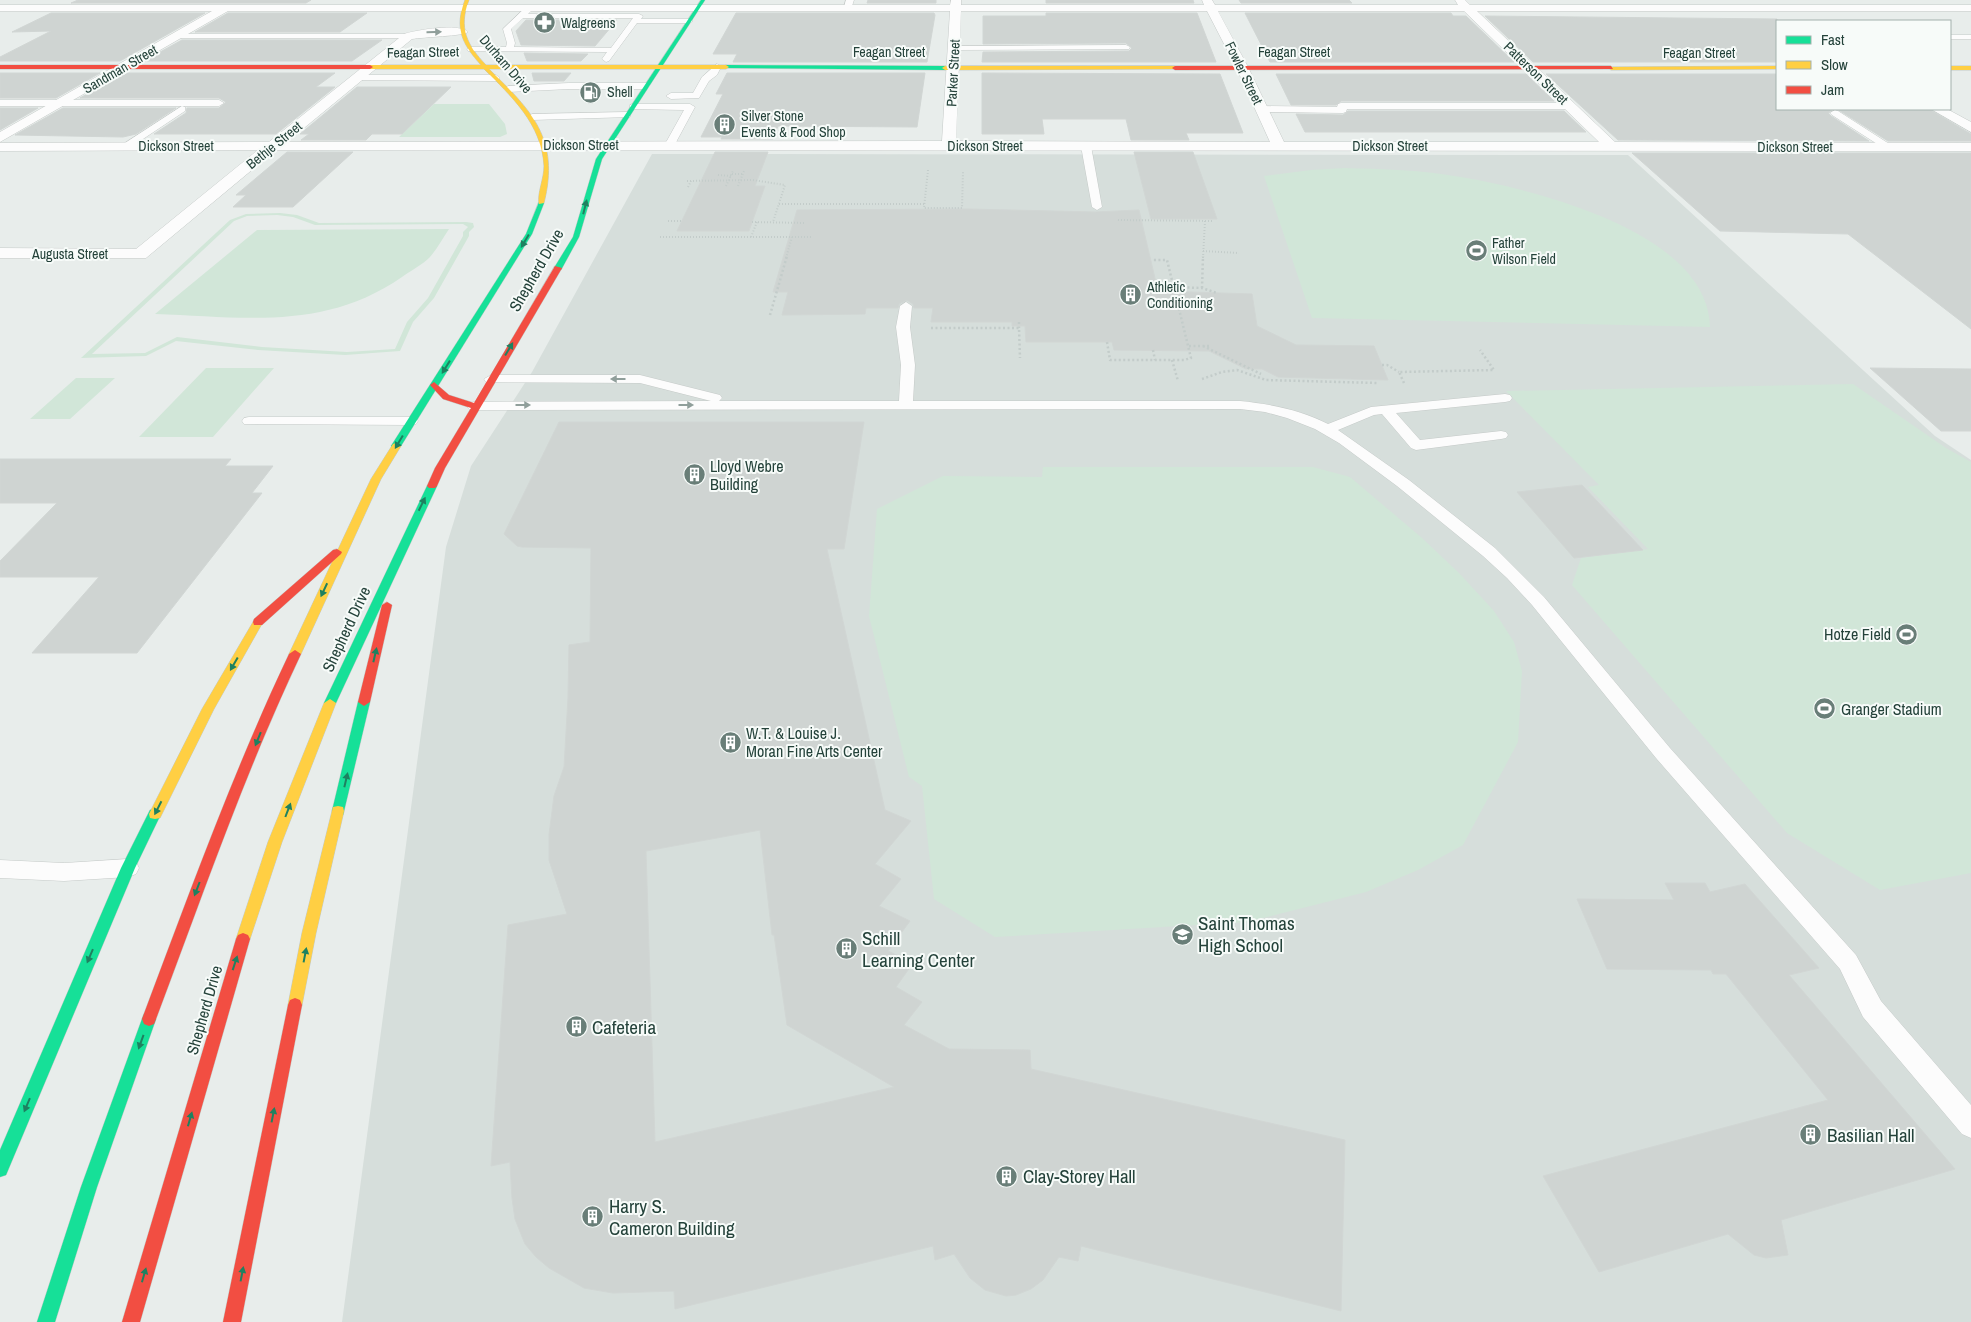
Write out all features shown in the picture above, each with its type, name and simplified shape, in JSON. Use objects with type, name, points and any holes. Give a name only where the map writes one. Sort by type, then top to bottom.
[{"type":"main road","name":"Durham Drive","points":[[465,4],[462,32],[470,49],[532,117],[536,123],[543,145]]},
{"type":"main road","name":"Shepherd Drive","points":[[131,1322],[233,970],[275,842],[335,691],[440,468],[474,406],[576,236],[593,174],[607,145],[700,4]]},
{"type":"main road","name":"Feagan Street","points":[[0,67],[1776,68]]},
{"type":"main road","points":[[1951,68],[1971,68]]},
{"type":"main road","name":"Shepherd Drive","points":[[46,1322],[92,1178],[162,981],[276,694],[376,479],[529,234],[544,194],[548,161],[543,145]]},
{"type":"main road","points":[[434,386],[446,397],[474,406]]},
{"type":"main road","points":[[0,1169],[128,868],[208,709],[258,622],[344,546]]},
{"type":"main road","points":[[232,1322],[309,933],[401,548]]},
{"type":"street","points":[[2,9],[24,0]]},
{"type":"street","name":"Sandman Street","points":[[0,138],[240,0]]},
{"type":"street","points":[[1749,0],[1784,20]]},
{"type":"street","points":[[2,9],[439,7],[465,4],[531,7],[956,3],[1971,8]]},
{"type":"street","name":"Parker Street","points":[[949,146],[956,3]]},
{"type":"street","name":"Fowler Street","points":[[1208,4],[1242,67],[1279,146]]},
{"type":"street","name":"Patterson Street","points":[[1463,4],[1612,147]]},
{"type":"street","name":"Bethje Street","points":[[140,254],[358,78],[408,36],[407,33],[439,7]]},
{"type":"street","points":[[408,36],[430,32],[462,32]]},
{"type":"street","points":[[1940,110],[1971,128]]},
{"type":"street","name":"Dickson Street","points":[[0,147],[543,145],[1971,147]]},
{"type":"street","name":"Augusta Street","points":[[0,253],[140,254]]},
{"type":"lane","points":[[509,49],[511,43],[507,29],[531,7]]},
{"type":"lane","points":[[522,16],[689,21]]},
{"type":"lane","points":[[600,66],[637,19]]},
{"type":"lane","points":[[178,36],[408,36]]},
{"type":"lane","points":[[1951,36],[1971,37]]},
{"type":"lane","points":[[954,48],[1126,47]]},
{"type":"lane","points":[[470,49],[612,50]]},
{"type":"lane","points":[[532,117],[569,100],[618,90],[643,91],[660,96],[696,96],[705,79],[717,67]]},
{"type":"lane","points":[[358,78],[496,78]]},
{"type":"lane","points":[[508,89],[569,100],[601,111],[690,107],[669,146]]},
{"type":"lane","points":[[0,103],[219,103]]},
{"type":"lane","points":[[1262,110],[1343,110],[1341,106],[1569,106]]},
{"type":"lane","points":[[124,147],[182,109]]},
{"type":"lane","points":[[1835,113],[1889,147]]},
{"type":"lane","points":[[1086,146],[1097,207]]},
{"type":"lane","points":[[906,306],[903,328],[908,365],[906,405]]},
{"type":"lane","points":[[491,378],[640,379],[740,405]]},
{"type":"lane","points":[[559,406],[572,378]]},
{"type":"lane","points":[[636,405],[643,394],[645,386],[640,379]]},
{"type":"lane","points":[[1327,430],[1371,411],[1505,398]]},
{"type":"lane","points":[[474,406],[1240,405],[1279,411],[1327,430],[1344,440],[1403,483],[1489,552],[1513,574],[1538,601],[1662,753],[1848,962],[1872,1009],[1971,1125]]},
{"type":"lane","points":[[1386,410],[1416,445],[1501,435]]},
{"type":"lane","points":[[249,421],[411,421]]},
{"type":"lane","points":[[0,869],[31,873],[81,873],[128,868]]},
{"type":"path","points":[[929,162],[924,208],[962,208],[963,171]]},
{"type":"path","points":[[718,176],[743,174]]},
{"type":"path","points":[[688,187],[689,181],[773,182],[782,184],[785,186],[773,222]]},
{"type":"path","points":[[726,186],[729,181]]},
{"type":"path","points":[[738,186],[740,181]]},
{"type":"path","points":[[779,204],[925,204]]},
{"type":"path","points":[[1112,220],[1214,221]]},
{"type":"path","points":[[668,221],[682,221]]},
{"type":"path","points":[[1202,288],[1205,221]]},
{"type":"path","points":[[752,222],[806,223]]},
{"type":"path","points":[[752,237],[758,222]]},
{"type":"path","points":[[660,237],[811,237]]},
{"type":"path","points":[[770,315],[792,237]]},
{"type":"path","points":[[1203,251],[1239,253]]},
{"type":"path","points":[[1107,342],[1110,360],[1188,360],[1191,356],[1167,260],[1152,260]]},
{"type":"path","points":[[1174,287],[1202,288],[1217,293]]},
{"type":"path","points":[[1019,322],[1020,358]]},
{"type":"path","points":[[931,328],[1019,328]]},
{"type":"path","points":[[1189,346],[1210,346]]},
{"type":"path","points":[[1202,346],[1261,374]]},
{"type":"path","points":[[1153,350],[1155,360]]},
{"type":"path","points":[[1382,365],[1387,365],[1400,372],[1494,370],[1480,350]]},
{"type":"path","points":[[1196,383],[1210,376],[1232,371],[1243,371],[1266,380],[1385,383]]},
{"type":"path","points":[[1257,376],[1266,371]]},
{"type":"path","points":[[1395,383],[1404,383],[1400,372]]},
{"type":"path","points":[[1281,381],[1282,385]]},
{"type":"shaded area","name":"Saint Thomas High School","points":[[652,154],[1628,155],[1935,436],[1971,460],[1971,1322],[342,1322],[446,547],[471,466],[532,372]]},
{"type":"green space","points":[[434,104],[489,104],[505,124],[507,134],[500,137],[399,137]]},
{"type":"green space","name":"Father Wilson Field","points":[[1344,168],[1432,173],[1493,183],[1572,205],[1613,221],[1650,241],[1681,265],[1702,294],[1710,327],[1312,318],[1264,176]]},
{"type":"green space","points":[[280,213],[297,215],[319,223],[466,222],[473,223],[474,227],[469,232],[469,236],[434,298],[413,322],[400,351],[345,355],[258,350],[176,341],[146,356],[81,358],[230,220],[246,214]],"holes":[[[277,215],[293,217],[315,225],[463,224],[468,227],[463,232],[463,236],[428,298],[407,322],[395,349],[347,352],[262,347],[177,337],[145,353],[92,354],[234,221],[247,216]]]},
{"type":"green space","points":[[449,229],[433,254],[423,263],[373,294],[343,306],[283,317],[252,318],[155,314],[257,230]]},
{"type":"green space","points":[[206,368],[274,368],[213,437],[139,437]]},
{"type":"green space","points":[[76,378],[115,378],[70,419],[30,419]]},
{"type":"green space","name":"Granger Stadium","points":[[1853,384],[1946,448],[1971,462],[1971,873],[1880,890],[1787,833],[1572,585],[1581,558],[1648,549],[1588,487],[1599,485],[1506,391]]},
{"type":"green space","points":[[1043,467],[1313,467],[1350,477],[1422,538],[1459,573],[1494,611],[1514,642],[1522,671],[1518,742],[1463,845],[1418,870],[1366,892],[1247,922],[995,937],[934,899],[922,786],[909,777],[869,616],[877,509],[943,476],[1042,477]]},
{"type":"building","points":[[78,0],[311,0],[306,3],[71,3]]},
{"type":"building","points":[[868,0],[936,0],[936,3],[867,3]]},
{"type":"building","points":[[1046,0],[1193,0],[1194,3],[1046,3]]},
{"type":"building","points":[[1239,0],[1349,0],[1352,3],[1241,3]]},
{"type":"building","points":[[51,13],[205,13],[120,61],[0,61],[0,57],[51,31],[12,32]]},
{"type":"building","points":[[228,13],[367,13],[340,32],[195,32]]},
{"type":"building","points":[[736,13],[934,13],[935,15],[927,62],[733,62],[737,54],[713,54]]},
{"type":"building","points":[[1046,13],[1197,13],[1216,62],[982,62],[983,52],[1129,51],[1132,48],[1126,43],[983,44],[983,16],[1046,16]]},
{"type":"building","points":[[1245,13],[1451,13],[1453,16],[1466,16],[1514,62],[1270,62]]},
{"type":"building","points":[[1485,16],[1777,19],[1776,62],[1533,62]]},
{"type":"building","name":"Walgreens","points":[[526,20],[617,20],[595,46],[521,45],[516,31]]},
{"type":"building","points":[[182,40],[382,40],[352,61],[144,61]]},
{"type":"building","points":[[524,53],[588,54],[581,61],[527,61]]},
{"type":"building","points":[[0,73],[100,73],[56,98],[0,98]]},
{"type":"building","points":[[124,73],[335,73],[316,87],[335,87],[276,134],[154,134],[186,113],[187,108],[219,108],[226,102],[219,98],[80,98]]},
{"type":"building","points":[[532,73],[571,73],[564,81],[534,81]]},
{"type":"building","points":[[727,73],[925,73],[917,127],[778,126],[773,139],[701,137],[723,94],[716,94]]},
{"type":"building","points":[[982,73],[1220,74],[1243,133],[1186,133],[1189,140],[1131,140],[1126,119],[1042,119],[1044,134],[982,134]]},
{"type":"building","points":[[1276,74],[1526,74],[1554,101],[1341,101],[1336,105],[1291,105]]},
{"type":"building","points":[[1546,74],[1776,74],[1776,110],[1832,110],[1828,113],[1831,116],[1869,141],[1618,140]]},
{"type":"building","points":[[357,87],[451,87],[402,134],[372,134],[366,140],[301,140],[309,134],[300,134]]},
{"type":"building","points":[[0,108],[38,108],[0,130]]},
{"type":"building","points":[[63,108],[176,108],[136,134],[123,137],[15,135]]},
{"type":"building","points":[[1839,110],[1931,110],[1971,134],[1971,141],[1888,141]]},
{"type":"building","points":[[1348,111],[1564,111],[1586,132],[1305,132],[1296,114],[1343,115]]},
{"type":"building","points":[[287,152],[353,152],[293,207],[233,207],[246,195],[236,195]]},
{"type":"building","points":[[715,152],[768,152],[755,186],[765,186],[749,231],[677,231]]},
{"type":"building","points":[[1134,152],[1193,152],[1217,219],[1151,219]]},
{"type":"building","points":[[1632,153],[1971,153],[1971,329],[1848,234],[1720,231]]},
{"type":"building","points":[[969,209],[1096,212],[1139,210],[1158,291],[1252,294],[1257,326],[1296,345],[1374,346],[1388,380],[1278,377],[1262,369],[1246,369],[1209,351],[1114,350],[1112,342],[1026,342],[1025,326],[1012,326],[1012,322],[931,322],[933,308],[914,308],[913,304],[907,300],[899,304],[898,308],[866,308],[865,314],[782,315],[788,292],[773,292],[797,210]]},
{"type":"building","points":[[1870,368],[1971,369],[1971,431],[1941,431]]},
{"type":"building","points":[[559,422],[864,422],[844,549],[827,549],[885,810],[911,821],[875,864],[901,879],[879,906],[910,921],[888,951],[913,963],[896,987],[922,1002],[904,1025],[949,1049],[1030,1050],[1031,1069],[1345,1140],[1341,1311],[1081,1246],[1078,1261],[1059,1257],[1043,1280],[1031,1289],[1016,1295],[1006,1296],[985,1290],[970,1278],[954,1254],[935,1260],[933,1246],[675,1309],[674,1291],[613,1293],[584,1288],[549,1268],[536,1257],[525,1244],[515,1219],[510,1162],[491,1166],[508,925],[567,914],[549,860],[549,835],[554,796],[564,767],[569,645],[590,642],[591,548],[522,547],[517,546],[504,534]],"holes":[[[760,830],[772,935],[774,935],[787,1025],[894,1087],[655,1142],[646,851]]]},
{"type":"building","points":[[0,459],[231,459],[225,466],[273,466],[252,493],[262,493],[137,653],[32,653],[99,577],[0,577],[0,561],[57,503],[0,503]]},
{"type":"building","points":[[1582,485],[1643,550],[1574,558],[1517,492]]},
{"type":"building","name":"Basilian Hall","points":[[1665,883],[1705,883],[1710,892],[1745,884],[1819,968],[1789,975],[1955,1169],[1781,1220],[1788,1255],[1766,1258],[1754,1255],[1728,1234],[1599,1272],[1543,1176],[1828,1100],[1726,974],[1713,974],[1711,970],[1607,969],[1577,899],[1674,900]]},
{"type":"traffic: fast","points":[[558,268],[576,237],[599,159],[703,0]]},
{"type":"traffic: fast","points":[[726,67],[945,68]]},
{"type":"traffic: fast","points":[[396,446],[529,234],[541,203]]},
{"type":"traffic: fast","points":[[330,703],[432,486]]},
{"type":"traffic: fast","points":[[338,811],[364,702]]},
{"type":"traffic: fast","points":[[0,1169],[128,868],[155,814]]},
{"type":"traffic: fast","points":[[46,1322],[89,1187],[149,1019]]},
{"type":"traffic: slow","points":[[467,0],[461,22],[467,44],[481,63],[522,106],[540,135],[545,150],[547,167],[546,184],[541,203]]},
{"type":"traffic: slow","points":[[370,67],[726,67]]},
{"type":"traffic: slow","points":[[945,68],[1175,68]]},
{"type":"traffic: slow","points":[[1611,68],[1776,68]]},
{"type":"traffic: slow","points":[[1951,68],[1971,68]]},
{"type":"traffic: slow","points":[[295,654],[376,479],[396,446]]},
{"type":"traffic: slow","points":[[155,814],[208,709],[258,622]]},
{"type":"traffic: slow","points":[[243,939],[275,842],[330,703]]},
{"type":"traffic: slow","points":[[295,1005],[309,933],[338,811]]},
{"type":"traffic: jam","points":[[0,67],[370,67]]},
{"type":"traffic: jam","points":[[1175,68],[1611,68]]},
{"type":"traffic: jam","points":[[432,486],[440,468],[558,268]]},
{"type":"traffic: jam","points":[[434,385],[446,397],[474,406]]},
{"type":"traffic: jam","points":[[258,622],[337,552]]},
{"type":"traffic: jam","points":[[364,702],[387,605]]},
{"type":"traffic: jam","points":[[149,1019],[213,849],[276,694],[295,654]]},
{"type":"traffic: jam","points":[[131,1322],[243,939]]},
{"type":"traffic: jam","points":[[232,1322],[295,1005]]},
{"type":"place","name":"Walgreens","points":[[545,23]]},
{"type":"place","name":"Shell","points":[[591,92]]},
{"type":"place","name":"Silver Stone Events & Food Shop","points":[[725,124]]},
{"type":"place","name":"Father Wilson Field","points":[[1476,251]]},
{"type":"place","name":"Athletic Conditioning","points":[[1131,295]]},
{"type":"place","name":"Lloyd Webre Building","points":[[694,475]]},
{"type":"place","name":"Hotze Field","points":[[1907,634]]},
{"type":"place","name":"Granger Stadium","points":[[1825,709]]},
{"type":"place","name":"W.T. & Louise J. Moran Fine Arts Center","points":[[730,742]]},
{"type":"place","name":"Saint Thomas High School","points":[[1182,934]]},
{"type":"place","name":"Schill Learning Center","points":[[846,949]]},
{"type":"place","name":"Cafeteria","points":[[576,1027]]},
{"type":"place","name":"Basilian Hall","points":[[1811,1135]]},
{"type":"place","name":"Clay-Storey Hall","points":[[1007,1176]]},
{"type":"place","name":"Harry S. Cameron Building","points":[[593,1217]]}]
